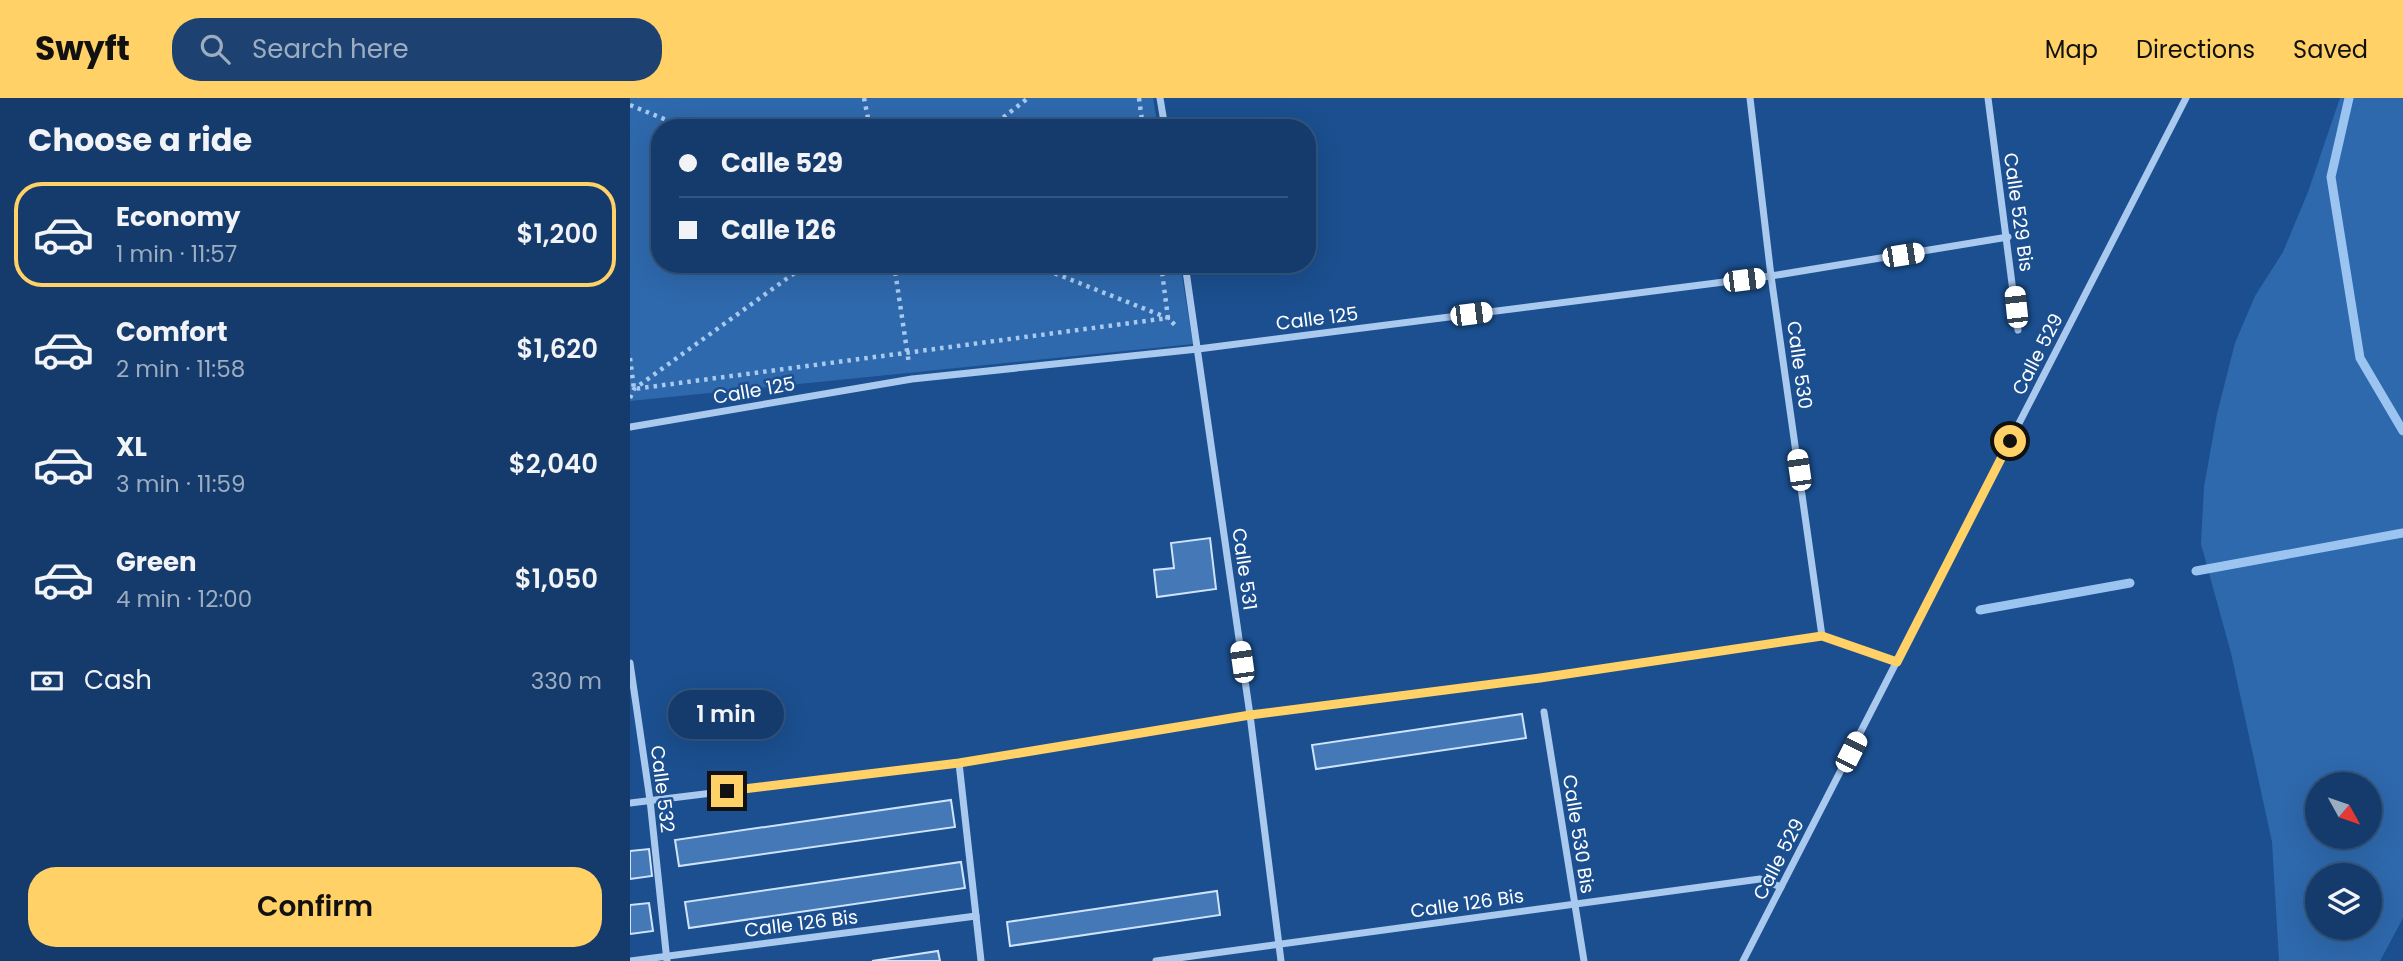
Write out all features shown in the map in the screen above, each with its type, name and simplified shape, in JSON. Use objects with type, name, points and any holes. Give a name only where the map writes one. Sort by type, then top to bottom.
[{"type":"street","points":[[1160,98],[1164,119]]},
{"type":"street","name":"Calle 530","points":[[1750,98],[1822,636]]},
{"type":"street","name":"Calle 529 Bis","points":[[1988,98],[2018,330]]},
{"type":"street","name":"Calle 529","points":[[1743,961],[2186,98]]},
{"type":"street","name":"Calle 125","points":[[630,427],[912,379],[1198,349],[1772,276],[2008,237]]},
{"type":"street","name":"Calle 531","points":[[1186,273],[1250,715],[1281,961]]},
{"type":"street","points":[[630,803],[959,763],[1250,715],[1540,678],[1822,636],[1897,662]]},
{"type":"street","name":"Calle 532","points":[[630,663],[650,800],[667,958]]},
{"type":"street","name":"Calle 530 Bis","points":[[1544,712],[1584,961]]},
{"type":"street","points":[[959,763],[981,961]]},
{"type":"street","name":"Calle 126 Bis","points":[[1156,961],[1760,879],[1781,887]]},
{"type":"street","name":"Calle 126 Bis","points":[[630,961],[976,916]]},
{"type":"path","points":[[864,98],[868,119]]},
{"type":"path","points":[[1001,119],[1028,98]]},
{"type":"path","points":[[1139,98],[1142,119]]},
{"type":"path","points":[[630,105],[664,119]]},
{"type":"path","points":[[634,388],[794,273]]},
{"type":"path","points":[[895,273],[912,379]]},
{"type":"path","points":[[1054,273],[1168,318],[1198,349]]},
{"type":"path","points":[[1162,273],[1168,318]]},
{"type":"path","points":[[634,388],[1168,318]]},
{"type":"path","points":[[630,358],[634,388],[630,398]]},
{"type":"shaded area","points":[[630,98],[1153,98],[1156,119],[651,119],[651,273],[1181,273],[1193,344],[630,401]]},
{"type":"shaded area","points":[[2340,98],[2403,98],[2403,918],[2380,961],[2279,961],[2272,842],[2231,653],[2201,544],[2204,487],[2217,414],[2235,343],[2255,296],[2283,252],[2308,192]]},
{"type":"building","points":[[1210,538],[1216,589],[1157,597],[1154,570],[1174,568],[1171,543]]},
{"type":"building","points":[[1522,714],[1526,738],[1316,769],[1312,745]]},
{"type":"building","points":[[951,800],[955,827],[679,866],[675,840]]},
{"type":"building","points":[[649,849],[652,876],[630,879],[630,851]]},
{"type":"building","points":[[961,862],[965,888],[689,928],[685,902]]},
{"type":"building","points":[[1217,891],[1220,915],[1010,946],[1007,922]]},
{"type":"building","points":[[649,903],[653,931],[630,934],[630,905]]},
{"type":"building","points":[[938,951],[940,961],[872,961]]},
{"type":"waterway","points":[[2349,98],[2331,177],[2360,358],[2403,431]]},
{"type":"waterway","points":[[2196,571],[2403,533]]},
{"type":"waterway","points":[[1980,610],[2130,583]]},
{"type":"route","points":[[727,791],[959,763],[1250,715],[1540,678],[1822,636],[1897,662],[2010,441]]}]
